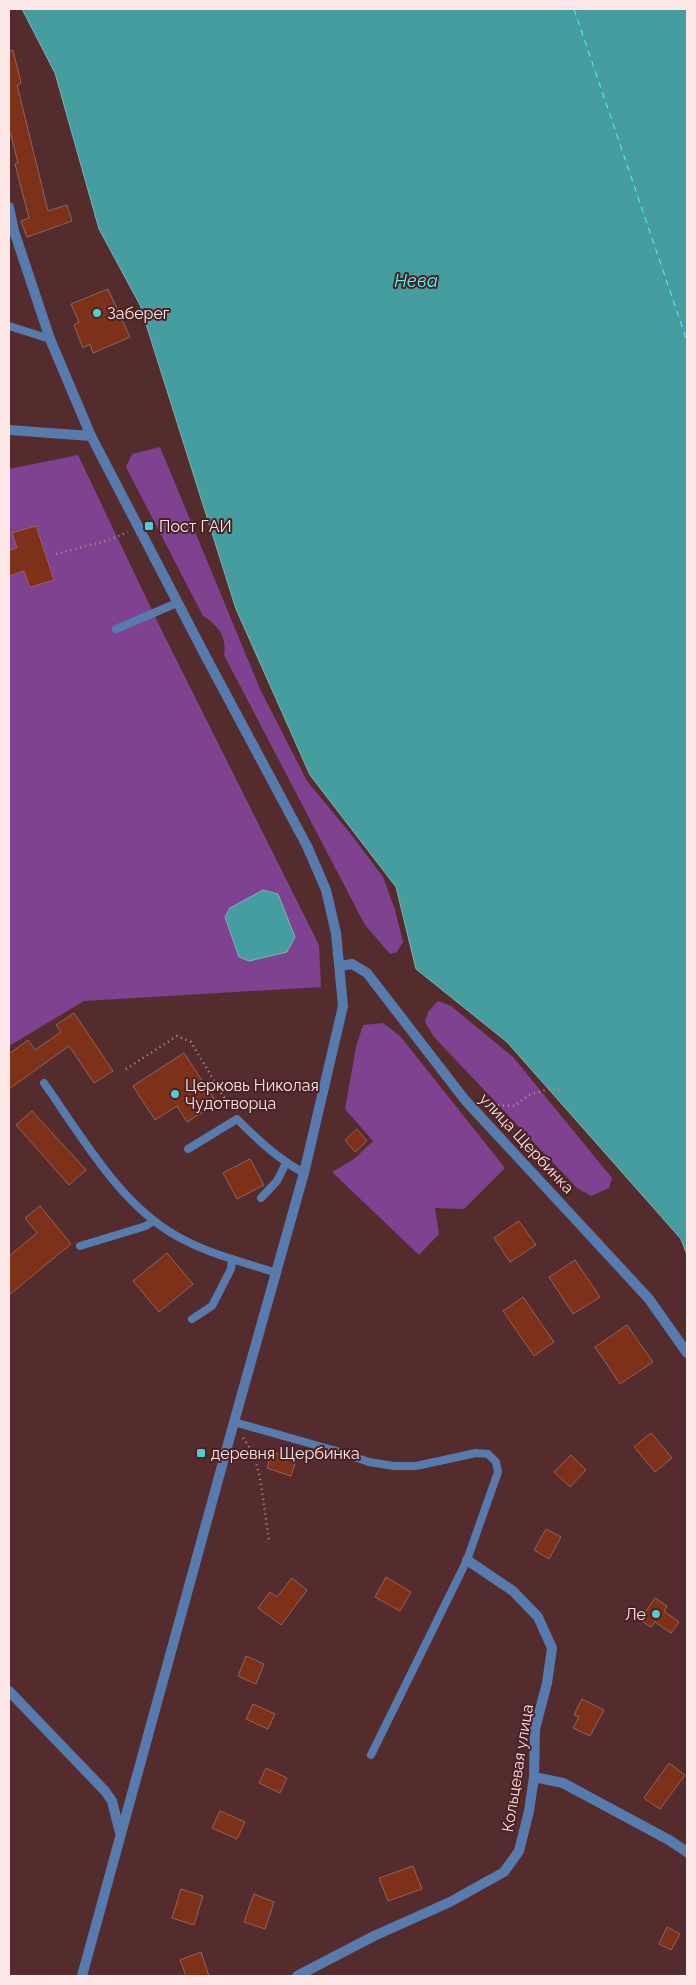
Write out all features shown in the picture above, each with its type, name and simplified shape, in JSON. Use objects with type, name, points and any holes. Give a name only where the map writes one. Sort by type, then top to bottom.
[{"type":"street","points":[[9,206],[14,231],[50,339],[90,436],[307,846],[326,890],[336,933],[344,1006],[304,1173],[277,1274],[233,1424],[82,1976]]},
{"type":"street","points":[[9,430],[90,436]]},
{"type":"street","name":"улица Щербинка","points":[[340,966],[352,964],[367,973],[472,1108],[649,1299],[687,1353]]},
{"type":"street","name":"Кольцевая улица","points":[[297,1976],[374,1936],[450,1902],[504,1872],[519,1851],[529,1811],[534,1777],[535,1729],[547,1683],[552,1648],[538,1617],[513,1591],[467,1560]]},
{"type":"street","points":[[9,1691],[105,1791],[112,1801],[121,1837]]},
{"type":"street","points":[[534,1777],[563,1783],[669,1840],[687,1852]]},
{"type":"lane","points":[[9,326],[50,339]]},
{"type":"lane","points":[[116,629],[177,603]]},
{"type":"lane","points":[[44,1083],[114,1182],[127,1198],[153,1221],[183,1240],[277,1274]]},
{"type":"lane","points":[[188,1149],[237,1119],[261,1144],[286,1163],[304,1173]]},
{"type":"lane","points":[[261,1198],[277,1181],[286,1163]]},
{"type":"lane","points":[[80,1246],[146,1226],[153,1221]]},
{"type":"lane","points":[[192,1319],[212,1306],[230,1269],[232,1259]]},
{"type":"lane","points":[[233,1424],[340,1452],[368,1462],[394,1466],[416,1466],[476,1453],[488,1454],[496,1462],[498,1472],[467,1560],[371,1755]]},
{"type":"path","points":[[56,554],[109,540],[138,528]]},
{"type":"path","points":[[126,1069],[177,1036],[191,1042],[237,1119]]},
{"type":"path","points":[[472,1108],[492,1105],[515,1106],[529,1096],[548,1089],[562,1090]]},
{"type":"path","points":[[233,1424],[253,1452],[260,1477],[269,1541]]},
{"type":"shaded area","points":[[160,447],[260,689],[307,781],[383,877],[395,910],[403,942],[397,952],[390,954],[365,925],[224,655],[223,637],[213,623],[203,616],[126,467],[132,454]]},
{"type":"shaded area","points":[[78,455],[161,629],[319,945],[321,987],[84,1001],[9,1046],[9,469]]},
{"type":"shaded area","points":[[438,1001],[451,1006],[513,1057],[612,1178],[609,1188],[591,1196],[577,1188],[434,1037],[425,1022],[428,1012]]},
{"type":"shaded area","points":[[383,1023],[400,1036],[505,1168],[464,1209],[435,1208],[439,1234],[419,1255],[332,1172],[354,1159],[373,1141],[345,1109],[356,1047],[363,1025]]},
{"type":"water","name":"Нева","points":[[22,9],[687,9],[687,1255],[681,1239],[507,1042],[416,969],[396,887],[310,775],[236,609],[140,305],[99,229],[55,73]]},
{"type":"water","points":[[263,890],[278,894],[295,937],[287,952],[249,961],[239,957],[225,917],[230,908]]},
{"type":"building","points":[[13,50],[21,83],[17,85],[48,211],[67,205],[72,221],[27,237],[21,221],[29,218],[15,164],[18,163],[9,127],[9,51]]},
{"type":"building","name":"Заберег","points":[[108,289],[130,337],[93,353],[90,344],[83,348],[74,325],[79,322],[71,304]]},
{"type":"building","points":[[36,526],[54,580],[30,587],[24,571],[9,576],[9,551],[17,548],[12,533]]},
{"type":"building","points":[[74,1013],[113,1071],[94,1083],[69,1046],[9,1089],[9,1054],[28,1040],[35,1050],[61,1032],[56,1025]]},
{"type":"building","name":"Церковь Николая Чудотворца","points":[[184,1053],[217,1103],[187,1122],[177,1106],[155,1120],[133,1086]]},
{"type":"building","points":[[32,1111],[86,1170],[69,1185],[16,1125]]},
{"type":"building","points":[[357,1129],[367,1141],[355,1152],[345,1140]]},
{"type":"building","points":[[250,1159],[264,1185],[237,1199],[223,1173]]},
{"type":"building","points":[[40,1206],[71,1244],[9,1295],[9,1256],[37,1233],[25,1218]]},
{"type":"building","points":[[519,1221],[536,1245],[510,1262],[494,1238]]},
{"type":"building","points":[[167,1253],[193,1284],[159,1312],[133,1281]]},
{"type":"building","points":[[575,1260],[600,1297],[573,1314],[549,1277]]},
{"type":"building","points":[[523,1297],[554,1342],[534,1356],[503,1311]]},
{"type":"building","points":[[627,1325],[653,1362],[620,1384],[595,1347]]},
{"type":"building","points":[[651,1433],[672,1458],[655,1472],[634,1447]]},
{"type":"building","points":[[272,1452],[296,1460],[291,1476],[267,1468]]},
{"type":"building","points":[[571,1455],[586,1470],[570,1487],[554,1472]]},
{"type":"building","points":[[546,1529],[561,1537],[549,1559],[534,1550]]},
{"type":"building","points":[[386,1577],[411,1592],[400,1611],[375,1597]]},
{"type":"building","points":[[292,1578],[307,1590],[281,1625],[258,1608],[270,1592],[277,1597]]},
{"type":"building","points":[[655,1598],[667,1606],[664,1611],[679,1622],[671,1633],[655,1622],[651,1627],[640,1620]]},
{"type":"building","points":[[246,1656],[264,1664],[256,1684],[238,1676]]},
{"type":"building","points":[[582,1699],[604,1710],[590,1736],[573,1728],[579,1717],[574,1715]]},
{"type":"building","points":[[253,1704],[275,1714],[268,1729],[246,1719]]},
{"type":"building","points":[[669,1763],[685,1775],[660,1809],[644,1798]]},
{"type":"building","points":[[266,1768],[287,1778],[280,1793],[259,1783]]},
{"type":"building","points":[[220,1811],[245,1822],[237,1839],[212,1828]]},
{"type":"building","points":[[413,1866],[422,1889],[388,1901],[379,1878]]},
{"type":"building","points":[[181,1889],[203,1896],[194,1925],[172,1918]]},
{"type":"building","points":[[254,1894],[274,1902],[265,1929],[244,1922]]},
{"type":"building","points":[[667,1927],[680,1934],[671,1950],[659,1944]]},
{"type":"building","points":[[201,1952],[209,1976],[186,1976],[180,1960]]},
{"type":"ferry route","points":[[574,9],[687,341]]},
{"type":"place","name":"Заберег","points":[[97,313]]},
{"type":"place","name":"Пост ГАИ","points":[[149,526]]},
{"type":"place","name":"Церковь Николая Чудотворца","points":[[175,1094]]},
{"type":"place","name":"деревня Щербинка","points":[[201,1453]]},
{"type":"place","name":"Ле","points":[[656,1614]]}]
